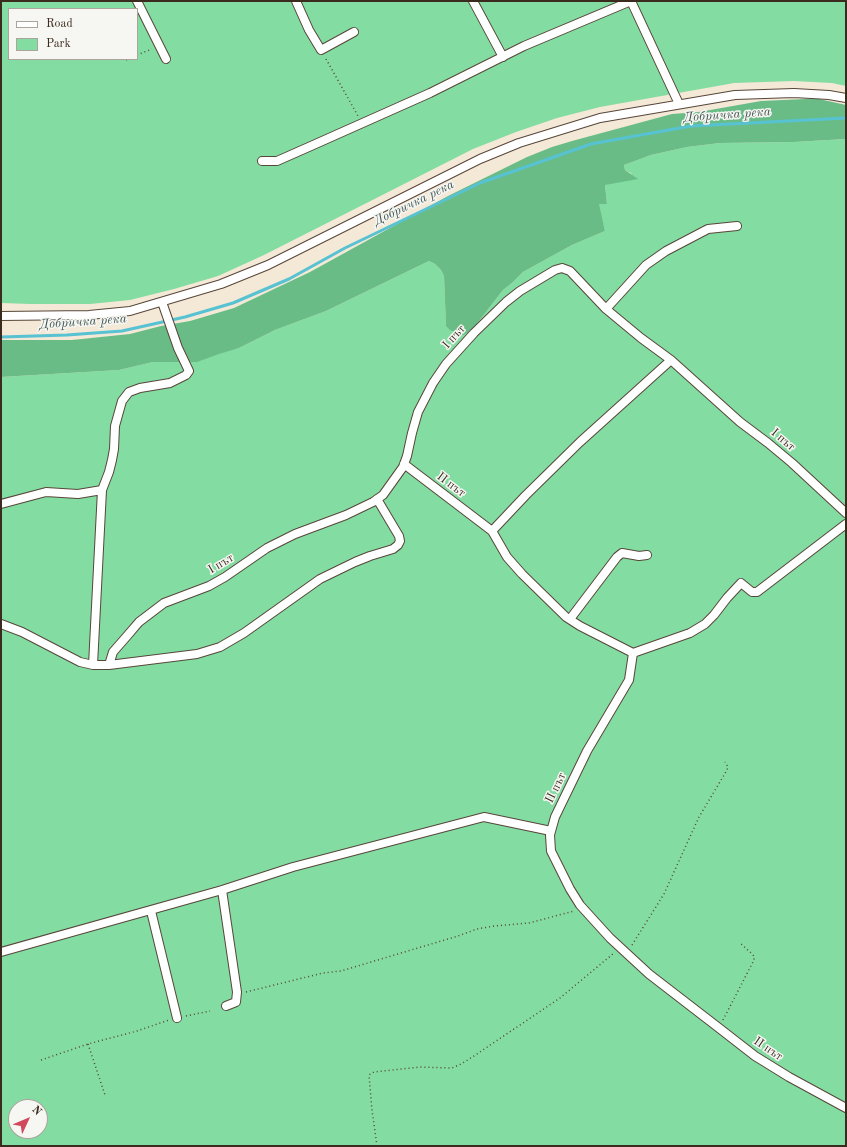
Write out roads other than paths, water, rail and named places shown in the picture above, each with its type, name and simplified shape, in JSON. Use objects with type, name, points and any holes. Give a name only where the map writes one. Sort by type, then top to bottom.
[{"type":"street","points":[[137,1],[166,59]]},
{"type":"street","points":[[296,1],[309,30],[321,50],[354,32]]},
{"type":"street","points":[[473,1],[503,57]]},
{"type":"street","points":[[262,161],[277,162],[430,93],[542,38],[631,1],[679,104]]},
{"type":"street","points":[[1,316],[89,315],[130,311],[221,284],[268,265],[480,159],[518,143],[600,118],[735,95],[787,93],[829,95],[846,98]]},
{"type":"street","points":[[606,309],[646,265],[666,251],[708,229],[737,226]]},
{"type":"street","name":"І път","points":[[109,665],[113,652],[139,622],[164,603],[209,586],[225,577],[267,548],[295,534],[346,514],[372,502],[383,495],[404,464],[418,412],[433,383],[446,364],[469,338],[506,302],[520,291],[555,270],[562,268],[570,271],[606,309],[641,338],[671,360],[740,422],[792,463],[846,512]]},
{"type":"street","points":[[94,665],[102,490],[112,460],[115,426],[122,401],[129,392],[140,388],[170,383],[189,372],[166,318],[162,302]]},
{"type":"street","points":[[492,531],[580,442],[671,360]]},
{"type":"street","name":"ІІ път","points":[[404,464],[492,531],[507,557],[522,574],[541,594],[570,619],[580,626],[633,653],[629,680],[587,751],[555,817],[550,835],[551,852],[570,889],[583,909],[649,974],[755,1056],[789,1077],[846,1108]]},
{"type":"street","points":[[1,504],[46,492],[78,494],[102,490]]},
{"type":"street","points":[[1,624],[22,632],[80,662],[94,665],[109,665],[197,654],[220,648],[244,633],[320,579],[370,556],[393,549],[400,541],[399,536],[377,499]]},
{"type":"street","points":[[633,653],[670,641],[705,624],[741,583],[752,592],[757,592],[846,524]]},
{"type":"street","points":[[570,619],[617,557],[622,553],[639,556],[647,555]]},
{"type":"street","points":[[1,952],[151,911],[222,890],[293,866],[484,817],[551,831]]},
{"type":"street","points":[[222,890],[237,992],[236,1002],[226,1006]]},
{"type":"street","points":[[151,911],[177,1018]]},
{"type":"waterway","name":"Добричка река","points":[[1,337],[67,335],[122,331],[185,317],[233,303],[289,279],[345,248],[480,183],[591,144],[691,126],[846,118]]}]
